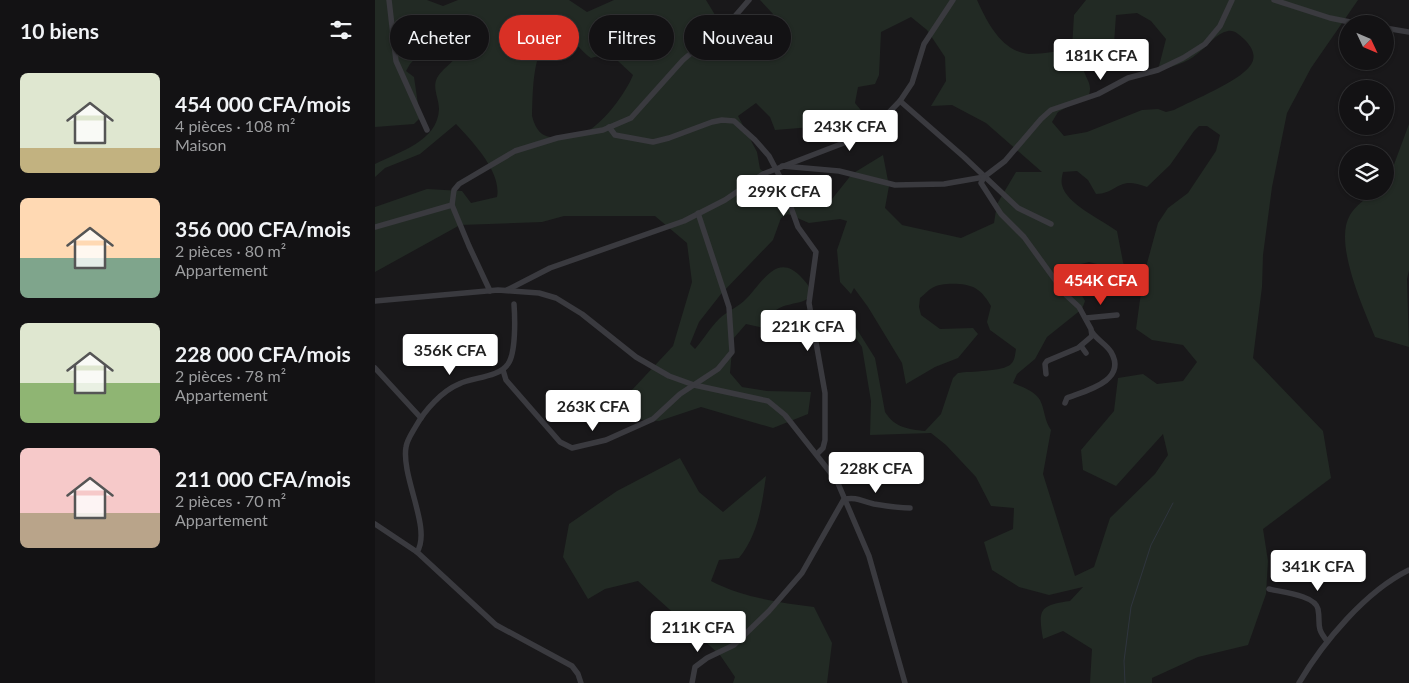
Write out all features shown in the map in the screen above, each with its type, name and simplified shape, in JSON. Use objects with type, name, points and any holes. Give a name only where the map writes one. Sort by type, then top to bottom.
[{"type":"street","points":[[389,0],[396,61],[427,130]]},
{"type":"street","points":[[490,291],[452,205],[454,190],[459,184],[515,151],[541,142],[625,122],[636,114],[667,76],[710,35],[736,15],[749,0]]},
{"type":"street","points":[[507,290],[550,268],[684,221],[725,200],[763,174],[862,136],[871,130],[900,101],[912,83],[924,44],[953,0]]},
{"type":"street","points":[[1046,374],[1045,364],[1047,361],[1081,346],[1092,336],[1090,329],[1079,307],[1061,288],[1030,244],[996,208],[981,183],[984,177],[1005,160],[1051,110],[1097,94],[1128,78],[1158,70],[1183,58],[1205,44],[1220,26],[1233,0]]},
{"type":"street","points":[[1274,0],[1339,20]]},
{"type":"street","points":[[1394,30],[1409,32]]},
{"type":"street","points":[[900,101],[1017,208],[1051,224]]},
{"type":"street","points":[[609,127],[615,135],[653,142],[712,122],[722,120],[733,121],[755,140],[778,168],[798,227],[816,252],[809,303],[825,402],[825,440],[823,448],[817,454]]},
{"type":"street","points":[[778,168],[839,171],[895,185],[945,184],[984,177]]},
{"type":"street","points":[[375,227],[452,205]]},
{"type":"street","points":[[503,370],[506,380],[560,442],[572,448],[607,440],[653,419],[681,394],[718,369],[733,352],[729,307],[698,213]]},
{"type":"street","points":[[375,301],[507,290],[539,293],[556,298],[591,320],[644,362],[669,376],[694,385],[768,400],[785,415],[837,481],[869,556],[905,683]]},
{"type":"street","points":[[417,552],[420,547],[422,534],[412,495],[405,455],[407,442],[421,418],[453,386],[503,370],[510,362],[513,351],[514,304]]},
{"type":"street","points":[[1086,318],[1117,315]]},
{"type":"street","points":[[1065,403],[1067,398],[1101,386],[1112,372],[1113,360],[1110,351],[1090,329]]},
{"type":"street","points":[[1081,346],[1086,353]]},
{"type":"street","points":[[375,368],[421,418]]},
{"type":"street","points":[[844,499],[857,498],[881,505],[910,508]]},
{"type":"street","points":[[693,683],[695,668],[707,658],[734,645],[769,611],[802,573],[844,499]]},
{"type":"street","points":[[375,524],[417,552],[485,616],[513,635],[571,666],[579,674],[581,683]]},
{"type":"street","points":[[1299,683],[1327,641],[1374,592],[1409,570]]},
{"type":"street","points":[[1269,590],[1311,599],[1318,606],[1319,631],[1327,641]]},
{"type":"shaded area","points":[[375,0],[427,0],[443,6],[458,0],[569,0],[587,12],[614,0],[706,0],[715,15],[684,15],[684,60],[791,60],[791,15],[773,15],[760,0],[977,0],[991,26],[1003,42],[1019,52],[1029,54],[1072,49],[1074,15],[1086,0],[1358,0],[1348,15],[1339,15],[1339,27],[1311,68],[1287,113],[1272,187],[1253,358],[1323,431],[1331,478],[1263,529],[1268,561],[1266,594],[1248,645],[1198,657],[1152,678],[1152,683],[1090,683],[1092,649],[1063,631],[1043,639],[1041,621],[1041,615],[1047,607],[1070,601],[1083,587],[1049,595],[1019,587],[992,570],[984,542],[1013,529],[1014,508],[991,506],[976,477],[946,445],[931,433],[870,435],[871,401],[862,347],[847,326],[792,334],[746,324],[733,339],[730,373],[742,387],[767,391],[811,392],[808,414],[773,428],[701,407],[659,421],[588,416],[631,391],[673,346],[692,282],[687,243],[655,216],[564,216],[542,222],[460,225],[375,272],[375,207],[427,189],[462,191],[471,203],[497,197],[495,177],[490,167],[470,139],[456,124],[420,154],[385,168],[375,177],[375,164],[416,144],[432,129],[437,120],[439,109],[435,89],[440,73],[453,60],[489,60],[489,15],[390,15],[390,60],[414,60],[406,71],[414,77],[420,118],[414,124],[375,127]],"holes":[[[1137,13],[1151,21],[1166,39],[1158,70],[1188,60],[1219,35],[1228,31],[1237,33],[1249,45],[1253,51],[1252,62],[1236,78],[1174,110],[1166,112],[1158,109],[1142,110],[1087,132],[1064,136],[1052,122],[1058,112],[1089,95],[1090,87],[1083,66],[1087,61],[1095,58],[1118,59],[1118,51],[1114,44],[1116,15]],[[499,15],[579,15],[579,47],[589,56],[589,15],[674,15],[674,60],[617,60],[633,75],[625,91],[612,109],[597,124],[582,134],[556,137],[542,134],[536,127],[532,116],[537,60],[499,60]],[[911,17],[927,30],[945,57],[946,81],[931,106],[952,105],[986,123],[1042,172],[1016,172],[997,204],[994,223],[961,238],[902,225],[885,208],[889,186],[883,155],[852,174],[828,204],[799,196],[760,169],[757,152],[738,116],[756,103],[770,117],[775,130],[812,127],[825,112],[835,118],[838,114],[848,119],[847,126],[854,133],[869,120],[855,103],[858,87],[875,84],[879,75],[881,32]],[[1199,126],[1207,126],[1220,135],[1216,151],[1188,193],[1168,208],[1158,223],[1143,278],[1136,329],[1152,340],[1183,345],[1197,362],[1183,381],[1157,384],[1143,374],[1118,378],[1114,411],[1081,450],[1083,470],[1116,486],[1163,434],[1168,455],[1155,474],[1110,518],[1094,567],[1075,576],[1043,474],[1051,430],[1038,397],[1013,383],[1017,374],[1035,359],[1047,337],[1082,309],[1085,301],[1074,281],[1075,269],[1081,264],[1089,262],[1097,264],[1111,282],[1124,289],[1130,285],[1117,231],[1070,199],[1062,185],[1063,172],[1077,171],[1088,180],[1096,194],[1104,193],[1130,183],[1147,187],[1170,165]],[[788,214],[809,223],[840,219],[847,221],[837,250],[840,282],[851,294],[854,288],[868,307],[902,363],[906,384],[935,367],[958,358],[978,334],[973,328],[940,329],[921,315],[919,307],[920,298],[936,286],[966,285],[975,288],[982,294],[991,306],[987,322],[990,330],[1016,349],[1013,361],[1007,367],[958,373],[953,378],[941,414],[925,431],[902,427],[885,412],[875,358],[853,323],[846,319],[832,324],[798,326],[773,313],[781,307],[809,298],[809,287],[802,278],[793,270],[784,267],[770,273],[744,301],[719,319],[695,349],[690,344],[699,322],[721,294],[773,240],[781,218]]]},
{"type":"shaded area","points":[[1409,124],[1409,270],[1407,279],[1409,347],[1375,337],[1352,276],[1345,242],[1346,227],[1350,215],[1358,205],[1364,200],[1394,200],[1394,164]]},
{"type":"shaded area","points":[[680,458],[699,492],[723,512],[766,476],[761,509],[751,540],[739,558],[719,560],[711,581],[736,592],[774,601],[814,607],[832,643],[827,683],[733,683],[735,677],[720,655],[638,581],[605,589],[588,599],[563,557],[569,524],[617,491]]},
{"type":"waterway","points":[[1125,683],[1124,661],[1131,607],[1151,545],[1173,503]]}]
